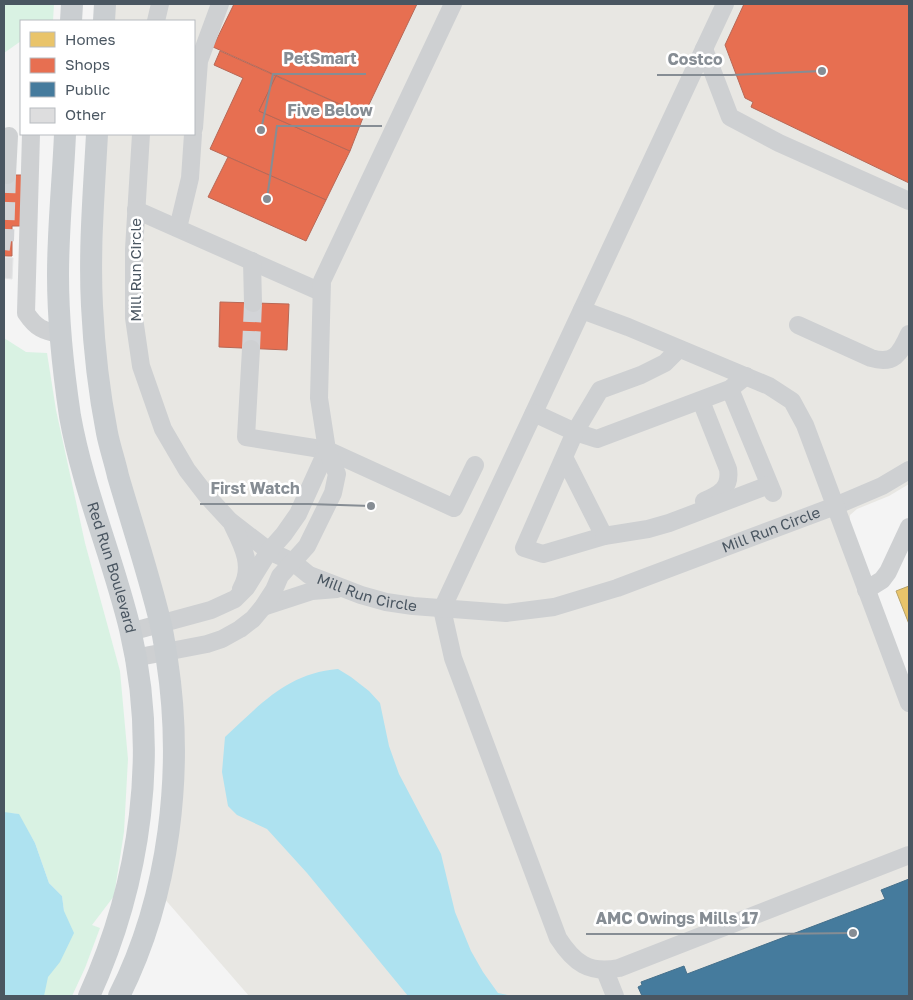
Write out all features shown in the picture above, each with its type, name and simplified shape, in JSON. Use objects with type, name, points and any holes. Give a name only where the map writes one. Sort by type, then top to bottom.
[{"type":"main road","points":[[72,4],[72,20]]},
{"type":"main road","points":[[104,20],[105,4]]},
{"type":"main road","name":"Red Run Boulevard","points":[[65,135],[59,258],[62,366],[71,419],[82,466],[130,632],[141,700],[144,750],[137,841],[128,887],[101,971],[89,996]]},
{"type":"main road","points":[[97,135],[91,244],[92,306],[96,353],[107,435],[161,624],[172,694],[174,748],[172,799],[166,846],[156,894],[145,930],[119,996]]},
{"type":"street","points":[[150,20],[151,4]]},
{"type":"street","points":[[156,20],[160,4]]},
{"type":"street","points":[[195,115],[199,61],[220,4]]},
{"type":"street","points":[[134,658],[195,648],[222,639],[240,629],[263,607],[280,576],[307,546],[333,493],[337,474],[327,450],[319,398],[322,281],[453,4]]},
{"type":"street","points":[[725,4],[442,609],[453,658],[558,938],[567,951],[584,966],[606,971],[620,968],[909,854]]},
{"type":"street","points":[[704,49],[730,117],[780,143],[909,200]]},
{"type":"street","points":[[7,175],[6,136],[31,135],[20,242],[26,313],[34,325],[60,334]]},
{"type":"street","name":"Mill Run Circle","points":[[142,135],[134,249],[134,318],[140,366],[163,429],[187,470],[230,521],[268,551],[293,562],[309,575],[344,589],[386,602],[442,609],[506,613],[531,611],[567,604],[617,588],[834,506],[908,474]]},
{"type":"street","points":[[178,228],[190,178],[193,135]]},
{"type":"street","points":[[136,210],[321,292]]},
{"type":"street","points":[[252,261],[253,303]]},
{"type":"street","points":[[582,310],[746,376],[769,386],[792,401],[805,425],[909,703]]},
{"type":"street","points":[[798,325],[871,358],[882,361],[892,359],[900,352],[909,334]]},
{"type":"street","points":[[250,348],[246,437],[327,450],[454,508],[475,465]]},
{"type":"street","points":[[678,349],[666,363],[642,375],[600,390],[574,432],[524,548],[544,554],[604,536],[648,529],[676,521],[771,489],[730,389]]},
{"type":"street","points":[[534,412],[574,432],[597,439],[730,389],[746,376]]},
{"type":"street","points":[[676,521],[688,507],[717,495],[727,485],[729,478],[728,469],[701,401]]},
{"type":"street","points":[[130,632],[211,610],[235,599],[246,588],[268,551],[284,534],[298,514],[327,450]]},
{"type":"street","points":[[564,457],[604,536]]},
{"type":"street","points":[[230,521],[244,548],[247,564],[244,583],[235,599]]},
{"type":"street","points":[[866,590],[882,580],[888,572],[909,527]]},
{"type":"street","points":[[263,607],[312,591],[344,589]]},
{"type":"street","points":[[606,971],[616,996]]},
{"type":"shaded area","points":[[112,4],[909,4],[909,484],[889,496],[857,509],[850,515],[850,523],[909,679],[909,996],[249,996],[163,897],[181,749],[118,456],[100,330],[105,135],[195,135],[195,20],[111,20]]},
{"type":"green space","points":[[4,4],[54,4],[53,20],[20,20],[20,42],[4,53]]},
{"type":"green space","points":[[4,338],[26,352],[47,353],[56,410],[85,543],[120,671],[128,759],[124,832],[114,896],[92,925],[100,928],[72,996],[4,996],[64,911],[62,896],[49,883],[35,843],[18,814],[10,813],[4,852]]},
{"type":"water","points":[[338,669],[369,691],[380,703],[389,746],[399,774],[441,854],[455,912],[471,951],[498,993],[513,996],[408,996],[307,873],[267,829],[237,815],[228,806],[222,772],[225,737],[263,702],[289,684],[320,672]]},
{"type":"water","points":[[4,812],[19,814],[35,843],[49,883],[62,896],[64,911],[74,933],[60,962],[48,977],[44,996],[4,996]]},
{"type":"building: Homes","points":[[909,586],[909,624],[896,591]]},
{"type":"building: Shops","points":[[234,4],[417,4],[364,115],[213,47]]},
{"type":"building: Shops","points":[[744,4],[909,4],[909,183],[751,107],[753,102],[745,98],[725,45]]},
{"type":"building: Shops","points":[[220,51],[276,76],[259,111],[350,151],[326,200],[210,149],[243,78],[214,65]]},
{"type":"building: Shops","points":[[276,76],[364,115],[350,151],[259,111]]},
{"type":"building: Shops","points":[[228,157],[326,200],[306,241],[208,197]]},
{"type":"building: Shops","points":[[4,175],[23,175],[22,226],[12,226],[12,256],[4,256]]},
{"type":"building: Shops","points":[[220,302],[289,304],[287,350],[219,347]]},
{"type":"building: Public","points":[[909,879],[909,996],[642,996],[638,987],[642,985],[641,982],[684,966],[687,974],[885,899],[881,890]]},
{"type":"building: Other","points":[[4,257],[13,258],[12,279],[4,278]]},
{"type":"tunnel","points":[[7,175],[5,241],[12,242]]},
{"type":"tunnel","points":[[251,349],[253,303]]},
{"type":"place","name":"Costco","points":[[822,71]]},
{"type":"place","name":"PetSmart","points":[[261,130]]},
{"type":"place","name":"Five Below","points":[[267,199]]},
{"type":"place","name":"First Watch","points":[[371,506]]},
{"type":"place","name":"AMC Owings Mills 17","points":[[853,933]]}]
